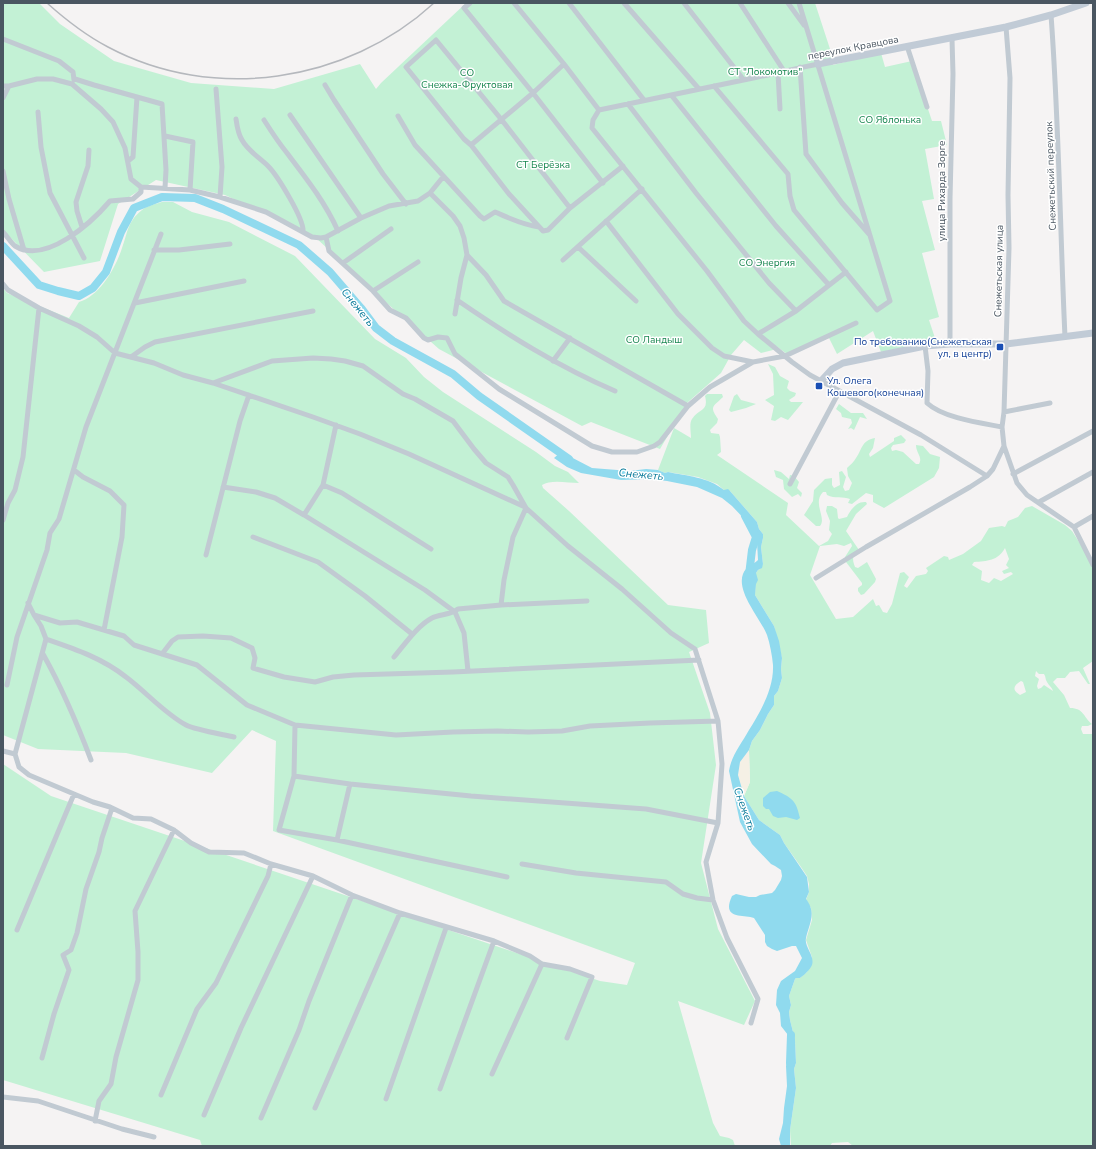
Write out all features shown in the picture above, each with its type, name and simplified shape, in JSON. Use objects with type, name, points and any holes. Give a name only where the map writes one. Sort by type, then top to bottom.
[{"type":"street","points":[[470,3],[464,8],[603,183]]},
{"type":"street","points":[[514,3],[564,64],[599,110],[592,120],[592,128],[642,189],[744,321],[792,362],[821,381],[920,435],[987,476]]},
{"type":"street","points":[[569,3],[644,100]]},
{"type":"street","points":[[624,3],[699,89]]},
{"type":"street","points":[[684,3],[743,79]]},
{"type":"street","points":[[740,3],[784,71]]},
{"type":"street","points":[[788,3],[807,29]]},
{"type":"street","points":[[714,86],[788,174],[790,196],[794,210],[877,310],[890,301],[799,3]]},
{"type":"street","name":"переулок Кравцова","points":[[599,110],[644,100],[672,96],[800,67],[907,46],[952,39],[1051,15],[1086,3]]},
{"type":"street","name":"Снежетьский переулок","points":[[1051,15],[1056,77],[1065,337]]},
{"type":"street","name":"Снежетьская улица","points":[[1006,27],[1010,78],[1008,196],[1009,248],[1004,412],[1002,427],[1004,446],[1017,484],[1027,495],[1074,527],[1093,565]]},
{"type":"street","points":[[3,39],[59,61],[73,72],[75,79],[72,84]]},
{"type":"street","name":"улица Рихарда Зорге","points":[[950,344],[950,199],[953,74],[952,39]]},
{"type":"street","points":[[570,208],[501,119],[436,40],[406,67],[509,194],[543,231],[548,230],[570,208],[623,166]]},
{"type":"street","points":[[907,46],[927,107]]},
{"type":"street","points":[[470,145],[533,93],[564,64]]},
{"type":"street","points":[[800,67],[806,154],[855,220],[869,235]]},
{"type":"street","points":[[778,73],[780,109]]},
{"type":"street","points":[[3,98],[6,86],[37,79],[53,79],[72,84],[101,109],[113,122],[120,135],[128,161],[131,179],[141,187],[190,190],[220,196],[266,212],[312,237],[326,237],[361,218],[389,206],[418,201],[430,193],[443,177]]},
{"type":"street","points":[[75,79],[94,86],[162,104],[166,170],[165,188]]},
{"type":"street","points":[[325,85],[383,174],[406,204]]},
{"type":"street","points":[[216,89],[222,168],[220,196]]},
{"type":"street","points":[[672,96],[776,226],[829,285]]},
{"type":"street","points":[[128,161],[133,157],[136,97]]},
{"type":"street","points":[[628,104],[696,193],[769,283],[796,311]]},
{"type":"street","points":[[38,112],[41,147],[50,193],[84,258]]},
{"type":"street","points":[[290,115],[361,218]]},
{"type":"street","points":[[398,116],[415,145],[480,216],[484,219],[495,212],[529,226],[539,227]]},
{"type":"street","points":[[236,119],[242,141],[272,170],[285,189],[300,218],[303,232]]},
{"type":"street","points":[[264,120],[322,201],[338,231]]},
{"type":"street","points":[[164,136],[193,142],[190,190]]},
{"type":"street","points":[[82,227],[76,202],[88,166],[89,150]]},
{"type":"street","points":[[3,171],[9,199],[24,250]]},
{"type":"street","points":[[3,232],[14,245],[24,250],[34,251],[49,248],[72,236],[100,213],[110,201],[133,199],[141,192],[141,187]]},
{"type":"street","points":[[563,260],[642,189]]},
{"type":"street","points":[[430,193],[453,216],[460,226],[464,238],[467,256],[455,314]]},
{"type":"street","points":[[606,221],[678,314],[712,348],[724,356],[753,362]]},
{"type":"street","points":[[343,263],[391,229]]},
{"type":"street","points":[[7,685],[17,637],[47,550],[50,533],[59,519],[86,427],[161,234]]},
{"type":"street","points":[[326,237],[330,251],[373,291],[390,310],[406,318],[424,338],[428,340],[438,337],[447,338],[455,354],[499,390],[592,446],[612,452],[637,452],[654,446],[660,442],[688,406],[710,387],[753,362],[785,356],[856,323]]},
{"type":"street","points":[[154,250],[179,250],[230,244]]},
{"type":"street","points":[[578,247],[636,301]]},
{"type":"street","points":[[467,256],[486,275],[504,301],[688,406]]},
{"type":"street","points":[[373,291],[418,262]]},
{"type":"street","points":[[758,334],[796,311],[846,272]]},
{"type":"street","points":[[135,303],[244,281]]},
{"type":"street","points":[[3,284],[8,290],[39,308],[79,326],[97,337],[115,353],[154,363],[183,375],[213,383],[336,425],[409,454],[526,508],[568,546],[622,589],[671,633],[695,649],[718,721],[722,764],[718,823],[706,862],[713,900],[727,938],[758,999],[751,1024]]},
{"type":"street","points":[[457,300],[509,335],[553,361],[593,382],[615,391]]},
{"type":"street","points":[[3,520],[8,503],[15,490],[23,457],[39,308]]},
{"type":"street","points":[[131,357],[155,342],[313,311]]},
{"type":"street","points":[[821,381],[832,369],[843,363],[925,346],[950,344],[1006,344],[1093,334]]},
{"type":"street","points":[[553,361],[570,338]]},
{"type":"street","points":[[925,346],[928,371],[927,403],[932,408],[961,418],[1002,427]]},
{"type":"street","points":[[213,383],[272,361],[313,358],[331,359],[362,366],[403,394],[415,399],[453,421],[486,462],[508,477],[526,508]]},
{"type":"street","points":[[790,484],[839,392]]},
{"type":"street","points":[[206,555],[240,421],[249,395]]},
{"type":"street","points":[[1004,412],[1050,403]]},
{"type":"street","points":[[304,515],[323,485],[336,425]]},
{"type":"street","points":[[1013,474],[1093,431]]},
{"type":"street","points":[[816,578],[987,476],[993,470],[1004,446]]},
{"type":"street","points":[[74,470],[83,477],[110,492],[124,505],[122,537],[104,630]]},
{"type":"street","points":[[1038,502],[1093,472]]},
{"type":"street","points":[[323,485],[342,493],[431,549]]},
{"type":"street","points":[[223,487],[256,492],[275,498],[425,590],[455,612],[464,633],[468,671]]},
{"type":"street","points":[[501,604],[504,580],[513,538],[526,508]]},
{"type":"street","points":[[1074,527],[1093,516]]},
{"type":"street","points":[[253,537],[318,562],[365,596],[412,634]]},
{"type":"street","points":[[394,657],[412,634],[432,618],[455,612],[458,609],[501,604],[587,602]]},
{"type":"street","points":[[28,603],[41,626],[46,639],[15,754],[19,767],[29,775],[93,802],[112,808],[133,818],[151,819],[174,830],[191,843],[209,852],[244,853],[271,864],[313,876],[352,895],[400,913],[446,928],[494,941],[530,956],[542,964],[570,969],[592,977],[567,1038]]},
{"type":"street","points":[[34,615],[60,623],[77,622],[124,636],[134,645],[197,665],[247,705],[295,725],[396,735],[497,731],[562,731],[598,726],[718,721]]},
{"type":"street","points":[[162,654],[172,641],[178,637],[203,636],[231,638],[252,648],[255,658],[253,668],[284,677],[315,682],[354,675],[699,660]]},
{"type":"street","points":[[46,639],[89,654],[109,665],[127,677],[177,720],[187,726],[234,737]]},
{"type":"street","points":[[43,654],[59,683],[76,720],[91,760]]},
{"type":"street","points":[[295,725],[294,776],[278,830],[337,840],[507,877]]},
{"type":"street","points":[[3,751],[15,754]]},
{"type":"street","points":[[294,776],[350,784],[471,796],[646,809],[718,823]]},
{"type":"street","points":[[337,840],[350,784]]},
{"type":"street","points":[[17,930],[74,794]]},
{"type":"street","points":[[42,1058],[54,1014],[69,970],[63,955],[71,950],[77,933],[86,889],[112,808]]},
{"type":"street","points":[[95,1121],[99,1102],[111,1084],[116,1057],[138,980],[138,952],[134,911],[174,830]]},
{"type":"street","points":[[161,1095],[197,1010],[216,983],[268,876],[271,864]]},
{"type":"street","points":[[522,864],[576,873],[666,882],[683,894],[713,900]]},
{"type":"street","points":[[204,1115],[241,1028],[313,876]]},
{"type":"street","points":[[262,1118],[352,895]]},
{"type":"street","points":[[314,1108],[400,913]]},
{"type":"street","points":[[386,1099],[446,928]]},
{"type":"street","points":[[440,1089],[494,941]]},
{"type":"street","points":[[492,1074],[542,964]]},
{"type":"street","points":[[3,1098],[38,1101],[95,1121],[154,1137]]},
{"type":"green space","points":[[3,3],[39,3],[60,24],[114,61],[191,83],[274,89],[360,64],[376,89],[466,3],[815,3],[831,52],[833,65],[881,53],[885,67],[912,61],[932,121],[941,121],[947,145],[925,149],[934,199],[922,201],[935,250],[922,253],[939,317],[929,320],[936,341],[881,352],[873,331],[837,354],[829,338],[787,354],[776,346],[773,350],[761,353],[744,340],[731,355],[721,373],[687,403],[660,449],[591,422],[582,426],[439,349],[315,237],[225,195],[156,180],[118,204],[100,261],[44,272],[3,230]]},
{"type":"green space","points":[[162,202],[173,202],[192,212],[229,222],[295,256],[375,339],[406,358],[424,377],[443,392],[536,452],[555,466],[568,472],[579,483],[550,482],[542,485],[543,488],[668,605],[706,610],[709,643],[689,652],[710,713],[716,765],[701,863],[718,929],[755,1001],[744,1025],[678,1001],[713,1123],[720,1136],[733,1140],[735,1146],[202,1146],[200,1140],[3,1080],[3,764],[51,796],[600,981],[627,985],[635,963],[273,831],[276,741],[252,730],[212,773],[126,753],[38,749],[3,735],[3,288],[7,293],[69,318],[79,302],[94,294],[106,280],[116,264],[131,223],[137,214],[152,205]]},
{"type":"green space","points":[[768,364],[775,367],[780,376],[789,381],[787,388],[796,393],[795,396],[789,400],[791,402],[803,402],[788,420],[781,417],[775,421],[771,420],[774,406],[765,400],[774,395],[773,374]]},
{"type":"green space","points":[[707,394],[722,394],[723,397],[713,407],[718,419],[717,423],[710,430],[711,433],[719,434],[720,437],[721,452],[717,455],[788,503],[786,515],[819,546],[828,541],[832,534],[829,530],[830,521],[826,511],[827,506],[832,506],[837,509],[839,519],[847,517],[852,508],[857,504],[866,502],[867,504],[856,514],[846,531],[859,550],[853,558],[855,567],[858,568],[867,562],[876,579],[875,582],[864,594],[861,595],[858,591],[858,588],[862,585],[862,583],[846,562],[845,557],[852,546],[851,543],[844,546],[837,544],[820,546],[810,575],[836,619],[853,617],[873,599],[876,606],[879,605],[883,612],[887,613],[892,604],[900,573],[904,572],[909,577],[904,586],[907,588],[916,576],[926,574],[928,571],[926,568],[944,556],[948,557],[949,560],[963,554],[981,541],[989,528],[1005,527],[1008,521],[1018,517],[1025,508],[1032,506],[1065,525],[1072,531],[1093,564],[1093,661],[1083,668],[1090,684],[1088,684],[1079,671],[1070,672],[1065,678],[1057,678],[1053,682],[1064,695],[1070,708],[1075,708],[1081,711],[1092,724],[1082,726],[1081,729],[1083,734],[1093,734],[1093,1146],[853,1146],[848,1142],[832,1143],[830,1146],[791,1146],[790,1130],[796,1088],[794,1069],[796,1063],[795,1040],[789,1012],[791,1005],[789,996],[795,979],[800,978],[807,972],[812,957],[806,940],[812,920],[811,908],[806,900],[809,892],[807,876],[780,835],[759,820],[744,796],[750,782],[749,750],[752,741],[774,705],[774,696],[778,691],[782,678],[782,658],[774,626],[755,595],[756,573],[763,564],[761,547],[763,534],[759,529],[757,522],[730,491],[724,490],[717,484],[698,477],[668,472],[665,473],[658,470],[674,428],[691,438],[691,421],[706,405],[705,396]],"holes":[[[1005,548],[1009,559],[1006,565],[1009,568],[1002,571],[1004,574],[1011,572],[1013,574],[1001,581],[994,578],[989,583],[981,580],[982,571],[972,565],[974,562],[992,560],[999,556]],[[1036,671],[1039,674],[1044,674],[1046,681],[1053,691],[1044,685],[1038,689],[1037,686],[1039,679],[1035,676]],[[1021,681],[1023,682],[1026,692],[1020,695],[1014,688]]]},
{"type":"green space","points":[[737,394],[741,400],[756,404],[731,412],[729,410],[734,396]]},
{"type":"green space","points":[[839,404],[851,413],[863,413],[867,419],[860,417],[854,430],[851,428],[848,429],[852,423],[851,419],[842,417],[841,413],[836,409]]},
{"type":"green space","points":[[901,435],[906,440],[904,443],[893,445],[891,448],[892,451],[896,450],[903,452],[916,464],[919,464],[920,457],[916,445],[923,446],[930,454],[940,457],[939,468],[934,477],[884,508],[873,502],[873,495],[866,493],[852,504],[848,503],[850,499],[830,496],[827,495],[826,492],[823,492],[819,501],[822,519],[820,526],[816,526],[804,515],[813,501],[814,490],[825,479],[832,478],[832,485],[834,488],[840,485],[839,472],[842,471],[846,477],[843,487],[845,491],[849,490],[852,483],[848,476],[847,468],[854,461],[867,441],[875,438],[873,448],[869,454],[870,457],[894,441],[894,438]]},
{"type":"green space","points":[[774,470],[781,472],[789,479],[790,475],[794,476],[799,482],[797,488],[802,493],[801,497],[798,494],[792,497],[784,489],[783,480],[776,477]]},
{"type":"sand","points":[[749,750],[750,782],[744,796],[738,775],[740,762]]},
{"type":"water","points":[[562,451],[592,468],[630,471],[646,469],[658,470],[665,473],[668,472],[697,478],[711,482],[724,490],[728,489],[757,522],[759,529],[763,534],[761,547],[763,564],[762,568],[756,573],[758,580],[755,595],[774,626],[779,641],[782,658],[782,678],[778,691],[774,696],[774,705],[752,741],[749,750],[740,762],[738,775],[744,796],[759,820],[780,835],[807,877],[809,892],[806,899],[812,914],[806,941],[813,961],[807,972],[800,978],[795,979],[789,996],[791,1005],[789,1012],[795,1040],[796,1063],[794,1069],[796,1088],[790,1130],[790,1146],[781,1146],[779,1139],[783,1123],[787,1086],[786,1066],[792,1049],[788,1035],[781,1026],[780,1013],[776,1005],[777,990],[781,981],[795,971],[802,958],[796,946],[777,951],[767,946],[765,942],[765,935],[754,918],[735,914],[729,909],[732,896],[736,894],[756,897],[772,893],[782,876],[781,870],[771,864],[752,844],[740,822],[729,771],[734,755],[766,699],[773,674],[772,657],[767,635],[746,597],[742,581],[743,574],[746,569],[758,560],[757,542],[752,527],[722,498],[697,487],[667,481],[650,479],[621,480],[581,473],[567,467],[554,458]]},
{"type":"water","points":[[777,791],[793,801],[800,818],[797,820],[786,817],[778,818],[773,816],[769,809],[766,809],[763,806],[763,798],[770,792]]},
{"type":"waterway","name":"Снежеть","points":[[3,246],[39,285],[79,296],[93,288],[106,272],[121,232],[134,208],[162,197],[195,198],[223,209],[299,245],[330,272],[376,328],[393,341],[453,374],[479,396],[569,459]]},
{"type":"waterway","name":"Снежеть","points":[[745,516],[756,537],[752,550],[749,575]]},
{"type":"waterway","name":"Снежеть","points":[[790,1063],[791,1035]]},
{"type":"railway","points":[[47,3],[91,37],[108,47],[149,64],[191,75],[234,79],[278,76],[320,67],[361,52],[399,30],[434,3]]},
{"type":"place","name":"По требованию(Снежетьская ул, в центр)","points":[[1000,347]]},
{"type":"place","name":"Ул. Олега Кошевого(конечная)","points":[[819,386]]},
{"type":"park label","name":"СТ \"Локомотив\"","points":[[765,71]]},
{"type":"park label","name":"СО Снежка-Фруктовая","points":[[467,78]]},
{"type":"park label","name":"СО Яблонька","points":[[890,119]]},
{"type":"park label","name":"СТ Берёзка","points":[[543,164]]},
{"type":"park label","name":"СО Энергия","points":[[767,262]]},
{"type":"park label","name":"СО Ландыш","points":[[654,339]]}]
